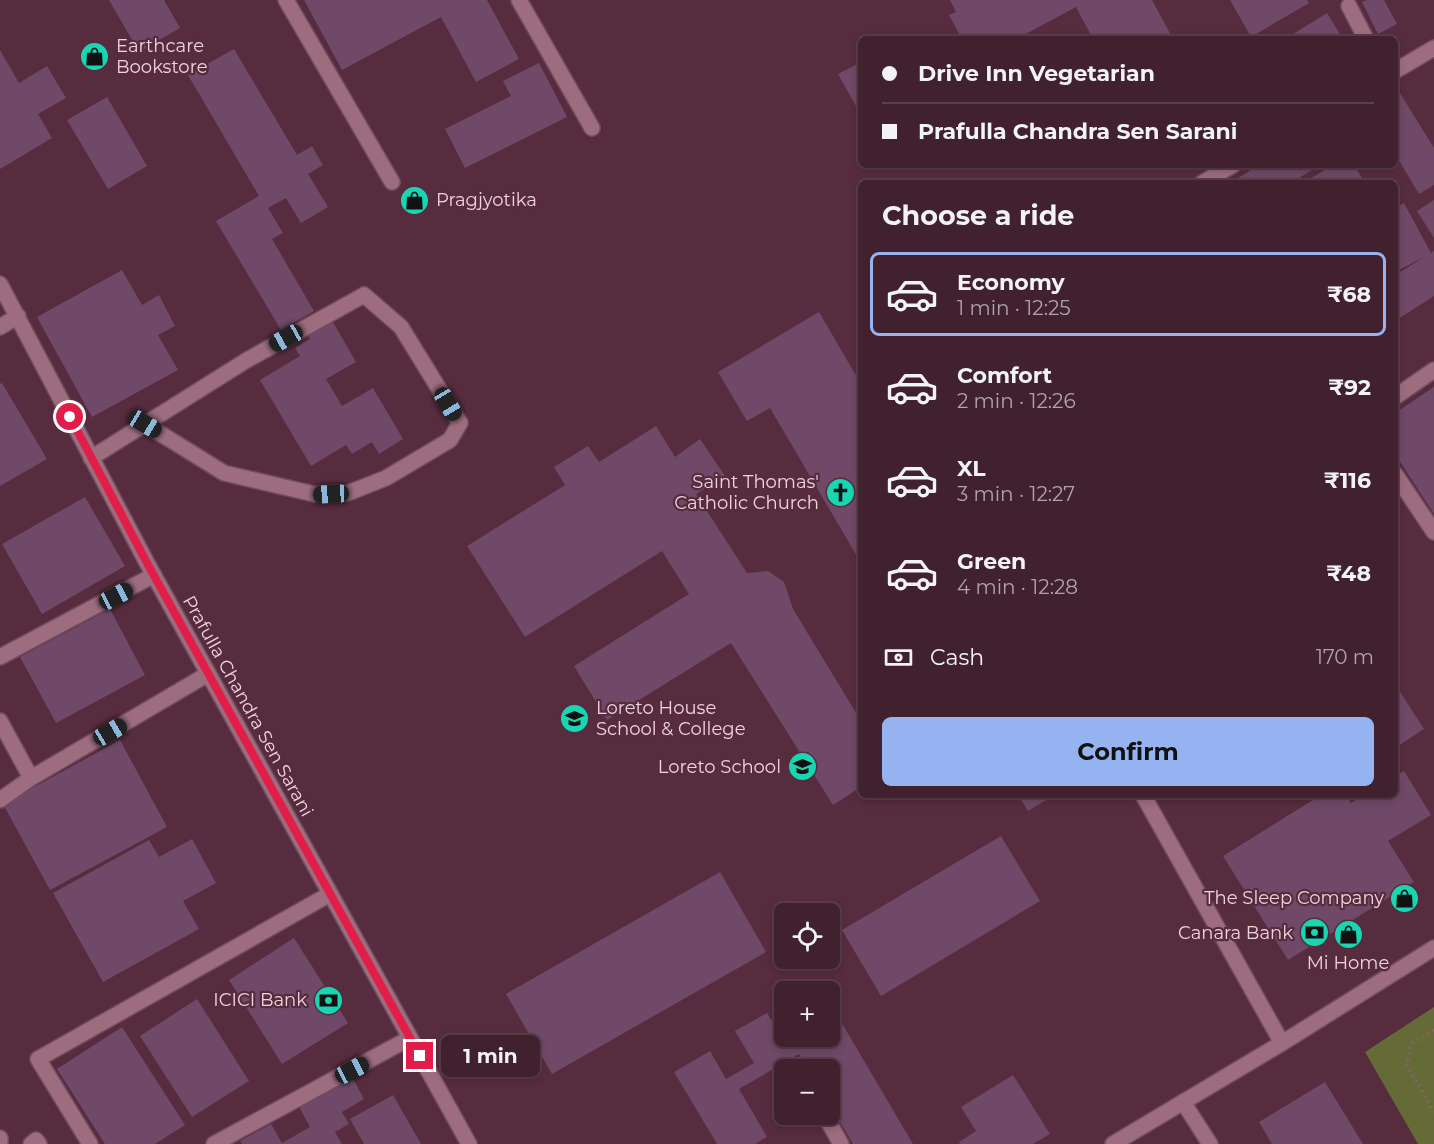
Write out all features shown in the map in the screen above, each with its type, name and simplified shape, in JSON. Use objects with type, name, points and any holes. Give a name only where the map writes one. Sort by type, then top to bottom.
[{"type":"street","points":[[286,0],[392,182]]},
{"type":"street","points":[[519,0],[592,128]]},
{"type":"street","points":[[1349,6],[1364,36]]},
{"type":"street","points":[[1398,69],[1434,48]]},
{"type":"street","points":[[1207,180],[1228,168]]},
{"type":"street","name":"Prafulla Chandra Sen Sarani","points":[[0,284],[154,575],[469,1144]]},
{"type":"street","points":[[92,458],[145,424],[247,360],[364,296],[401,327],[460,423],[450,440],[386,478],[348,493],[314,494],[224,472],[145,424]]},
{"type":"street","points":[[0,327],[18,316]]},
{"type":"street","points":[[1398,395],[1434,370]]},
{"type":"street","points":[[1398,478],[1434,532]]},
{"type":"street","points":[[0,657],[154,575]]},
{"type":"street","points":[[0,800],[31,778],[208,674]]},
{"type":"street","points":[[0,721],[31,778]]},
{"type":"street","points":[[1145,798],[1282,1043]]},
{"type":"street","points":[[90,1144],[38,1059],[330,894]]},
{"type":"street","points":[[1113,1144],[1282,1043],[1434,948]]},
{"type":"street","points":[[214,1144],[410,1038]]},
{"type":"street","points":[[1183,1102],[1210,1144]]},
{"type":"street","points":[[830,1125],[841,1144]]},
{"type":"street","points":[[31,1144],[36,1140],[39,1144]]},
{"type":"path","points":[[1434,1030],[1410,1046],[1407,1065],[1434,1112]]},
{"type":"green space","points":[[1434,1007],[1434,1144],[1418,1144],[1365,1052]]},
{"type":"building","points":[[109,0],[164,0],[180,28],[139,52]]},
{"type":"building","points":[[304,0],[487,0],[519,59],[476,82],[441,17],[342,70]]},
{"type":"building","points":[[950,0],[1152,0],[1171,36],[1091,36],[1076,7],[1022,36],[960,36],[949,15],[956,12]]},
{"type":"building","points":[[1230,0],[1307,0],[1309,3],[1253,36],[1250,36]]},
{"type":"building","points":[[1384,0],[1397,24],[1378,34],[1362,2]]},
{"type":"building","points":[[1327,13],[1341,36],[1290,36]]},
{"type":"building","points":[[234,49],[297,155],[312,146],[323,165],[308,174],[328,207],[301,223],[286,198],[268,208],[283,233],[272,239],[314,311],[281,330],[216,221],[259,196],[188,75]]},
{"type":"building","points":[[0,50],[19,83],[47,66],[66,98],[38,114],[52,138],[0,169]]},
{"type":"building","points":[[539,63],[567,117],[465,168],[445,129],[511,96],[503,81]]},
{"type":"building","points":[[858,64],[858,110],[838,74]]},
{"type":"building","points":[[1398,90],[1434,148],[1434,185],[1419,194],[1398,159]]},
{"type":"building","points":[[107,97],[147,166],[108,189],[67,120]]},
{"type":"building","points":[[1254,168],[1315,168],[1296,180],[1235,180]]},
{"type":"building","points":[[1328,168],[1356,168],[1363,180],[1308,180]]},
{"type":"building","points":[[1434,200],[1434,238],[1417,211]]},
{"type":"building","points":[[1404,203],[1431,253],[1434,251],[1434,296],[1398,319],[1398,273],[1426,256],[1398,270],[1398,206]]},
{"type":"building","points":[[122,270],[142,305],[159,295],[175,326],[158,335],[178,370],[92,417],[37,317]]},
{"type":"building","name":"Saint Thomas' Catholic Church","points":[[819,312],[858,379],[858,558],[770,408],[747,421],[718,372]]},
{"type":"building","points":[[330,317],[356,362],[326,379],[342,406],[373,388],[403,439],[379,454],[372,442],[352,454],[346,445],[311,466],[260,380],[300,356],[295,348],[310,339],[306,332]]},
{"type":"building","points":[[2,383],[47,459],[0,486],[0,384]]},
{"type":"building","points":[[1434,387],[1434,514],[1398,459],[1398,411]]},
{"type":"building","points":[[656,426],[675,457],[700,439],[725,476],[696,494],[747,573],[768,571],[784,582],[793,609],[858,716],[858,789],[833,805],[731,643],[607,720],[574,666],[689,594],[662,551],[525,637],[467,546],[565,485],[554,467],[588,446],[599,462]]},
{"type":"building","points":[[85,497],[125,566],[42,614],[2,544]]},
{"type":"building","points":[[110,609],[145,675],[56,723],[20,657]]},
{"type":"building","points":[[1398,689],[1424,729],[1398,746]]},
{"type":"building","points":[[120,740],[167,827],[50,890],[3,804]]},
{"type":"building","points":[[1404,771],[1431,815],[1388,841],[1414,882],[1288,960],[1223,856],[1316,798],[1348,798],[1351,803],[1359,798],[1398,798],[1398,774]]},
{"type":"building","points":[[1020,798],[1049,798],[1028,811]]},
{"type":"building","points":[[1001,836],[1040,901],[881,996],[842,930]]},
{"type":"building","points":[[192,839],[216,883],[183,901],[199,929],[103,982],[53,893],[149,840],[159,857]]},
{"type":"building","points":[[720,872],[766,952],[552,1074],[506,994]]},
{"type":"building","points":[[294,938],[348,1023],[282,1064],[229,980]]},
{"type":"building","points":[[197,999],[249,1081],[192,1117],[140,1036]]},
{"type":"building","points":[[767,1013],[774,1024],[774,1047],[840,1047],[840,1020],[913,1144],[853,1144],[840,1122],[840,1059],[802,1059],[799,1054],[790,1059],[774,1059],[774,1069],[739,1089],[767,1137],[755,1144],[717,1144],[674,1072],[710,1051],[726,1079],[754,1063],[735,1031]]},
{"type":"building","points":[[122,1027],[185,1125],[155,1144],[105,1144],[57,1069]]},
{"type":"building","points":[[1013,1075],[1050,1134],[1033,1144],[960,1144],[959,1142],[976,1131],[961,1107]]},
{"type":"building","points":[[352,1077],[364,1099],[342,1112],[349,1124],[335,1132],[342,1144],[242,1144],[240,1141],[271,1124],[282,1143],[310,1127],[299,1107]]},
{"type":"building","points":[[1325,1082],[1363,1144],[1272,1144],[1259,1122]]},
{"type":"building","points":[[393,1095],[421,1144],[364,1144],[350,1119]]},
{"type":"place","name":"Earthcare Bookstore","points":[[95,56]]},
{"type":"place","name":"Pragjyotika","points":[[415,200]]},
{"type":"place","name":"Saint Thomas' Catholic Church","points":[[840,492]]},
{"type":"place","name":"Loreto House School & College","points":[[575,718]]},
{"type":"place","name":"Loreto School","points":[[802,767]]},
{"type":"place","name":"The Sleep Company","points":[[1405,898]]},
{"type":"place","name":"Canara Bank","points":[[1314,933]]},
{"type":"place","name":"Mi Home","points":[[1348,934]]},
{"type":"place","name":"ICICI Bank","points":[[328,1000]]},
{"type":"route","points":[[70,417],[147,563],[420,1056]]}]
